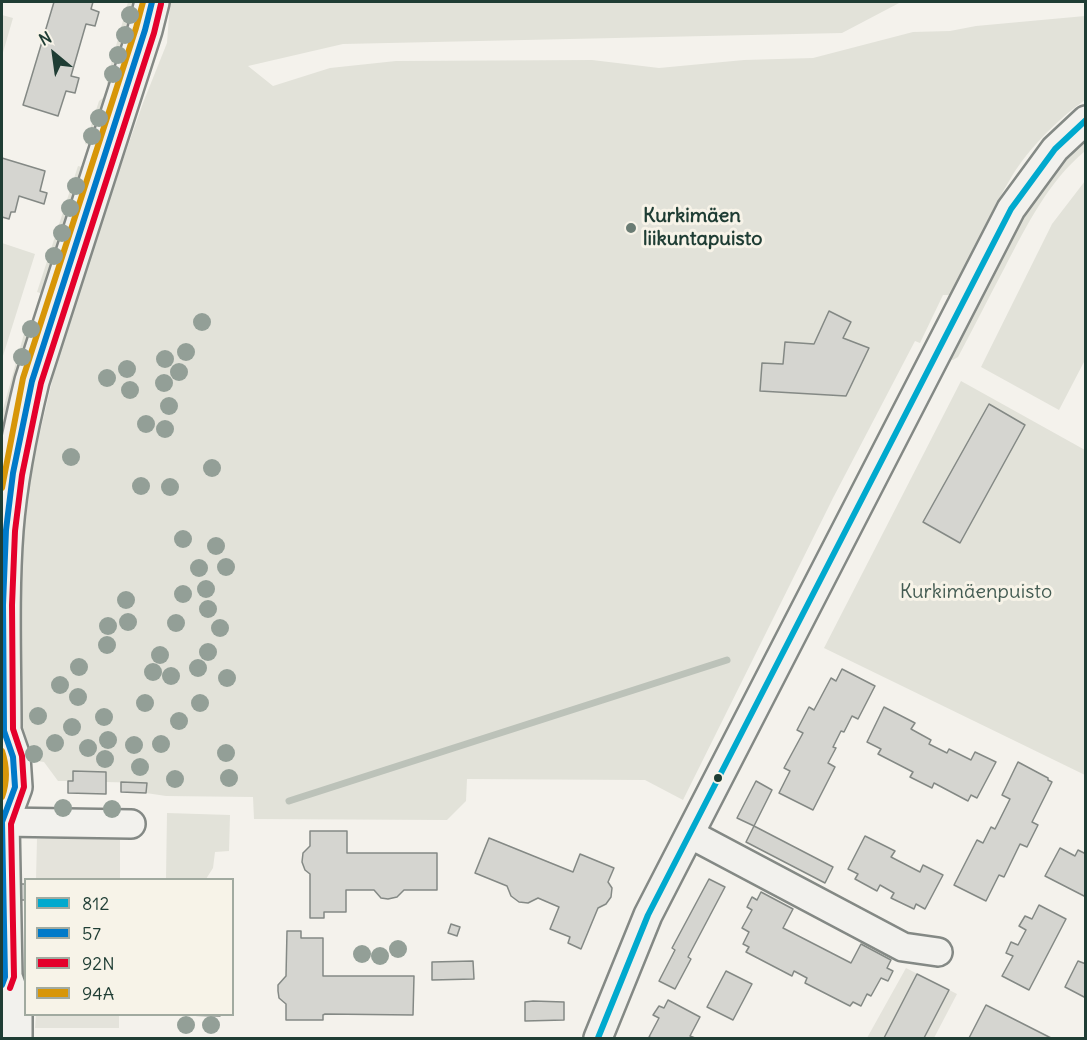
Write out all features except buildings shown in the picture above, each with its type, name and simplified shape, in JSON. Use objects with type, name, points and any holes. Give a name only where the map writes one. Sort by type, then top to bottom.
[{"type":"street","points":[[15,1038],[15,1006],[3,981],[2,821],[15,787],[13,757],[3,735],[4,566],[10,497],[18,438],[32,381],[152,2]]},
{"type":"street","points":[[598,1038],[648,915],[1011,209],[1055,149],[1086,120]]},
{"type":"street","points":[[2,821],[131,824]]},
{"type":"street","points":[[690,834],[903,947],[938,952]]},
{"type":"shaded area","points":[[120,838],[120,878],[36,878],[37,839]]},
{"type":"shaded area","points":[[906,968],[957,994],[934,1038],[867,1038]]},
{"type":"shaded area","points":[[36,1016],[119,1016],[119,1028],[35,1028]]},
{"type":"green space","points":[[128,2],[138,2],[116,87],[107,84],[107,79]]},
{"type":"green space","points":[[170,2],[901,2],[842,33],[343,44],[248,66],[273,86],[330,68],[396,61],[592,60],[659,68],[744,60],[813,58],[913,32],[950,31],[976,26],[1085,16],[1085,100],[1045,134],[1019,165],[996,205],[951,295],[943,295],[920,343],[915,341],[833,498],[683,800],[645,780],[467,779],[466,801],[447,820],[254,819],[253,797],[166,796],[146,793],[146,783],[106,782],[106,772],[74,771],[73,781],[58,781],[44,762],[21,759],[20,551],[31,470],[67,319],[143,103],[167,43]]},
{"type":"green space","points":[[2,15],[13,18],[2,56]]},
{"type":"green space","points":[[104,97],[112,99],[94,146],[85,144],[99,101]]},
{"type":"green space","points":[[1085,140],[1085,151],[1060,176],[1030,220],[958,357],[953,360],[948,358],[992,271],[1025,215],[1063,163]]},
{"type":"green space","points":[[78,166],[86,168],[46,295],[37,292]]},
{"type":"green space","points":[[1085,181],[1085,360],[1059,410],[981,367],[1052,224]]},
{"type":"green space","points":[[2,243],[35,254],[2,359]]},
{"type":"green space","points":[[30,320],[37,323],[2,467],[2,413],[27,323]]},
{"type":"green space","name":"Kurkimäenpuisto","points":[[961,381],[1085,450],[1085,775],[824,648]]},
{"type":"green space","points":[[167,813],[230,815],[229,851],[215,852],[213,868],[207,878],[166,878]]},
{"type":"waterway","points":[[289,801],[727,660]]},
{"type":"transit line","name":"94A","points":[[2,488],[23,378],[143,2]]},
{"type":"transit line","name":"57","points":[[2,985],[5,977],[2,822],[15,787],[13,757],[4,731],[3,605],[6,530],[13,473],[32,381],[152,2]]},
{"type":"transit line","name":"92N","points":[[10,988],[14,977],[11,824],[24,787],[22,756],[13,729],[12,605],[15,531],[22,475],[41,383],[154,33],[161,4]]},
{"type":"transit line","name":"812","points":[[598,1038],[648,915],[1011,209],[1055,149],[1086,120]]},
{"type":"transit line","name":"94A","points":[[2,751],[6,774],[2,797]]},
{"type":"place","name":"Kurkimäen liikuntapuisto","points":[[631,228]]}]
